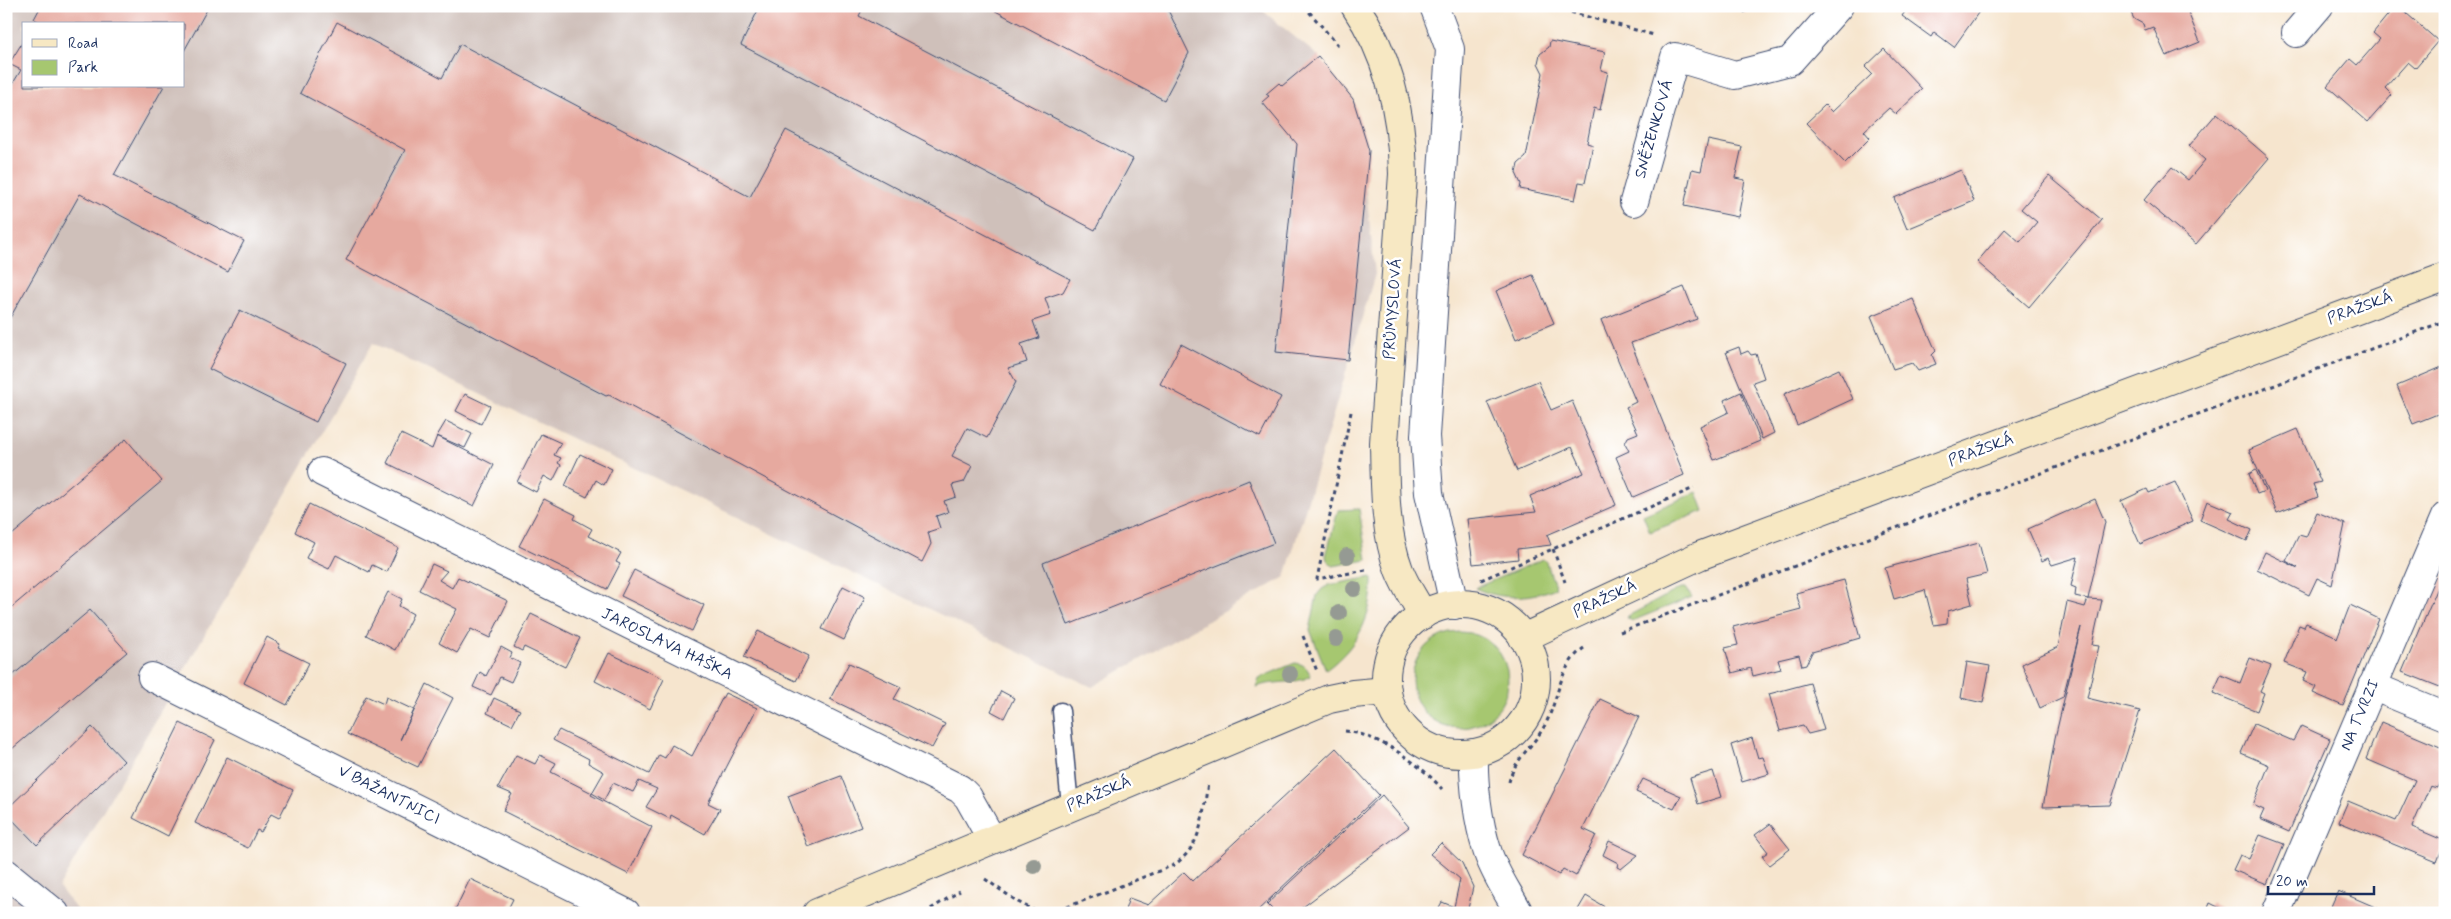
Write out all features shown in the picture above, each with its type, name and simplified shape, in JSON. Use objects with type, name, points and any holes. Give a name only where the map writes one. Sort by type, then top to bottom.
[{"type":"main road","name":"PRŮMYSLOVÁ","points":[[1359,7],[1390,76],[1403,142],[1404,174],[1384,443],[1386,514],[1396,562],[1423,615]]},
{"type":"main road","name":"PRAŽSKÁ","points":[[1524,638],[1707,553],[2445,277]]},
{"type":"main road","points":[[1454,605],[1486,609],[1500,616],[1524,638],[1531,653],[1535,669],[1533,702],[1516,730],[1490,749],[1474,753],[1440,751],[1424,745],[1411,735],[1400,722],[1391,707],[1387,691],[1386,673],[1390,656],[1398,640],[1409,625],[1423,615],[1454,605]]},
{"type":"main road","name":"PRAŽSKÁ","points":[[817,913],[991,838],[1329,699],[1352,694],[1387,691]]},
{"type":"street","points":[[1434,6],[1450,49],[1425,436],[1429,493],[1454,605]]},
{"type":"street","name":"SNĚŽENKOVÁ","points":[[1634,202],[1675,57],[1735,75],[1790,61],[1839,6]]},
{"type":"street","points":[[2296,33],[2319,6]]},
{"type":"street","name":"JAROSLAVA HAŠKA","points":[[322,472],[960,789],[968,797],[991,838]]},
{"type":"street","name":"NA TVRZI","points":[[2276,913],[2445,517]]},
{"type":"street","name":"V BAŽANTNICI","points":[[152,676],[626,913]]},
{"type":"street","points":[[2372,686],[2445,716]]},
{"type":"street","points":[[1474,753],[1477,796],[1486,850],[1519,913]]},
{"type":"street","points":[[6,873],[55,913]]},
{"type":"lane","points":[[1061,711],[1070,806]]},
{"type":"path","points":[[1304,6],[1332,36],[1341,51]]},
{"type":"path","name":"SNĚŽENKOVÁ","points":[[1548,6],[1652,33],[1675,57]]},
{"type":"path","points":[[1612,634],[2445,321]]},
{"type":"path","points":[[1352,409],[1316,579],[1369,569]]},
{"type":"path","points":[[1443,557],[1453,570],[1476,582],[1694,488]]},
{"type":"path","points":[[1553,550],[1566,582]]},
{"type":"path","points":[[1303,636],[1320,678]]},
{"type":"path","points":[[1508,785],[1517,762],[1543,729],[1565,671],[1572,660],[1586,646]]},
{"type":"path","points":[[1340,730],[1358,732],[1378,739],[1428,772],[1446,795]]},
{"type":"path","points":[[1052,913],[1174,865],[1184,858],[1198,836],[1208,783]]},
{"type":"path","points":[[987,874],[983,877],[1018,902],[1040,913]]},
{"type":"path","points":[[924,913],[966,887]]},
{"type":"shaded area","points":[[6,6],[1257,6],[1318,56],[1358,116],[1375,274],[1285,577],[1092,687],[373,343],[59,887],[79,913],[6,913]]},
{"type":"green space","points":[[1697,492],[1704,511],[1650,532],[1643,515]]},
{"type":"green space","points":[[1359,509],[1367,560],[1333,566],[1326,556],[1338,510]]},
{"type":"green space","points":[[1543,559],[1546,562],[1556,588],[1516,597],[1495,595],[1475,588]]},
{"type":"green space","points":[[1372,577],[1370,605],[1361,630],[1347,651],[1326,670],[1310,630],[1317,595],[1329,585]]},
{"type":"green space","points":[[1681,588],[1686,588],[1692,597],[1632,621],[1626,617]]},
{"type":"green space","points":[[1460,632],[1478,636],[1494,646],[1504,662],[1508,680],[1504,698],[1494,714],[1478,724],[1460,728],[1442,724],[1426,714],[1416,698],[1412,680],[1416,662],[1426,646],[1442,636]]},
{"type":"green space","points":[[1295,663],[1305,667],[1311,676],[1298,681],[1256,687],[1259,678]]},
{"type":"building","points":[[41,6],[209,6],[185,49],[185,22],[39,22],[34,19]]},
{"type":"building","points":[[760,6],[864,6],[859,16],[1133,159],[1095,230],[741,45]]},
{"type":"building","points":[[986,6],[1166,6],[1189,53],[1164,100]]},
{"type":"building","points":[[1736,6],[1750,6],[1745,13]]},
{"type":"building","points":[[1909,6],[1983,6],[1954,47],[1934,32],[1931,37],[1902,16]]},
{"type":"building","points":[[2132,6],[2195,6],[2196,8],[2188,12],[2200,42],[2166,56],[2153,27],[2145,30],[2143,24],[2134,19],[2130,11]]},
{"type":"building","points":[[2395,6],[2398,6],[2438,41],[2415,68],[2408,62],[2385,88],[2392,95],[2368,122],[2327,86],[2350,59],[2357,65],[2380,39],[2373,33]]},
{"type":"building","points":[[337,22],[442,78],[460,44],[750,197],[786,130],[1070,279],[1063,292],[1045,298],[1051,315],[1033,321],[1039,338],[1021,344],[1027,362],[1008,368],[1016,382],[987,438],[967,428],[952,456],[972,466],[964,482],[952,485],[956,497],[944,501],[948,512],[936,516],[940,528],[928,532],[931,544],[922,562],[609,395],[606,396],[346,260],[405,150],[300,93]]},
{"type":"building","points":[[1550,41],[1605,52],[1601,70],[1608,72],[1600,110],[1594,108],[1587,143],[1593,145],[1585,183],[1579,182],[1575,200],[1520,189],[1521,184],[1516,173],[1518,164],[1526,157],[1543,73],[1538,63],[1540,54],[1549,47]]},
{"type":"building","points":[[22,43],[22,88],[163,88],[114,175],[244,241],[228,272],[80,194],[6,325],[6,95],[21,70],[9,64]]},
{"type":"building","points":[[1884,49],[1922,89],[1896,114],[1889,108],[1864,131],[1870,138],[1845,163],[1806,123],[1825,105],[1832,112],[1872,74],[1865,67]]},
{"type":"building","points":[[1318,56],[1353,99],[1369,151],[1348,360],[1276,352],[1297,144],[1262,102],[1269,96],[1266,94],[1279,83],[1282,86]]},
{"type":"building","points":[[2217,113],[2269,158],[2196,244],[2144,200],[2172,167],[2188,180],[2205,160],[2189,146]]},
{"type":"building","points":[[1708,140],[1742,147],[1735,178],[1745,180],[1738,217],[1684,206],[1692,169],[1701,171]]},
{"type":"building","points":[[1961,170],[1974,201],[1907,229],[1894,198]]},
{"type":"building","points":[[2049,176],[2102,220],[2029,307],[1977,262],[2005,229],[2020,242],[2037,222],[2021,209]]},
{"type":"building","points":[[1533,275],[1554,323],[1516,339],[1496,291]]},
{"type":"building","points":[[1684,287],[1697,319],[1631,343],[1684,475],[1633,497],[1616,457],[1629,451],[1625,443],[1628,437],[1638,433],[1626,407],[1636,402],[1601,320]]},
{"type":"building","points":[[1913,299],[1936,351],[1932,355],[1936,364],[1918,371],[1912,363],[1893,369],[1871,316]]},
{"type":"building","points":[[240,310],[346,363],[316,422],[209,369]]},
{"type":"building","points":[[1181,344],[1281,397],[1260,437],[1160,384]]},
{"type":"building","points":[[1739,347],[1741,354],[1748,351],[1751,355],[1756,354],[1764,378],[1753,382],[1774,433],[1762,439],[1726,352]]},
{"type":"building","points":[[2442,367],[2445,374],[2445,411],[2413,424],[2397,386]]},
{"type":"building","points":[[1839,369],[1853,399],[1797,425],[1784,394]]},
{"type":"building","points":[[1538,381],[1551,410],[1572,401],[1616,505],[1547,535],[1551,545],[1517,549],[1518,559],[1473,564],[1467,519],[1536,512],[1530,496],[1584,473],[1572,447],[1517,471],[1487,402]]},
{"type":"building","points":[[1741,392],[1760,441],[1714,460],[1700,426],[1729,412],[1724,400]]},
{"type":"building","points":[[465,394],[490,406],[481,424],[456,411]]},
{"type":"building","points":[[446,421],[472,434],[465,448],[437,436]]},
{"type":"building","points":[[2298,429],[2321,482],[2313,484],[2318,497],[2277,513],[2249,450]]},
{"type":"building","points":[[401,434],[432,449],[437,436],[494,465],[474,506],[387,463]]},
{"type":"building","points":[[541,434],[561,443],[554,455],[561,458],[558,463],[561,465],[553,481],[544,476],[536,492],[517,482]]},
{"type":"building","points":[[126,439],[162,481],[6,612],[6,540]]},
{"type":"building","points":[[580,454],[612,469],[604,485],[596,480],[587,497],[565,486]]},
{"type":"building","points":[[2256,470],[2265,491],[2257,494],[2249,474]]},
{"type":"building","points":[[1249,480],[1274,543],[1068,625],[1043,563]]},
{"type":"building","points":[[2175,482],[2193,521],[2140,544],[2121,501],[2147,489],[2149,493]]},
{"type":"building","points":[[544,499],[576,515],[574,519],[592,529],[588,536],[621,553],[616,562],[620,564],[607,589],[519,546]]},
{"type":"building","points":[[2095,499],[2105,522],[2088,599],[2075,596],[2076,588],[2071,586],[2078,557],[2052,565],[2048,558],[2042,561],[2028,529]]},
{"type":"building","points":[[2207,501],[2233,512],[2229,519],[2252,530],[2247,541],[2200,520]]},
{"type":"building","points":[[309,504],[398,548],[387,572],[372,565],[369,572],[336,555],[329,569],[306,558],[314,542],[295,532]]},
{"type":"building","points":[[2317,512],[2345,524],[2332,585],[2317,578],[2309,595],[2257,569],[2265,552],[2298,568],[2286,561],[2299,535],[2306,537]]},
{"type":"building","points":[[1979,543],[1987,574],[1966,579],[1972,604],[1948,611],[1947,623],[1934,625],[1925,590],[1894,599],[1885,568]]},
{"type":"building","points":[[432,564],[447,571],[439,580],[452,588],[458,577],[508,601],[490,638],[471,629],[457,653],[439,643],[457,609],[419,590]]},
{"type":"building","points":[[634,570],[704,605],[692,631],[621,596]]},
{"type":"building","points":[[2445,571],[2445,676],[2440,687],[2402,672]]},
{"type":"building","points":[[1844,580],[1860,638],[1812,652],[1806,665],[1802,666],[1799,655],[1778,660],[1781,669],[1753,676],[1751,668],[1732,673],[1725,648],[1738,645],[1733,627],[1801,609],[1796,593]]},
{"type":"building","points":[[843,586],[865,597],[844,640],[822,629]]},
{"type":"building","points":[[388,592],[402,599],[399,606],[413,614],[395,650],[366,635]]},
{"type":"building","points":[[2088,599],[2102,600],[2092,645],[2099,646],[2087,698],[2140,711],[2110,805],[2043,807],[2055,738],[2081,627],[2063,697],[2040,708],[2022,664],[2058,647],[2067,602],[2085,607]]},
{"type":"building","points":[[2350,605],[2379,619],[2343,706],[2313,693],[2316,687],[2303,681],[2307,672],[2284,663],[2299,625],[2304,627],[2306,623],[2333,635],[2337,639]]},
{"type":"building","points":[[90,610],[127,652],[6,754],[6,681]]},
{"type":"building","points":[[531,614],[580,638],[565,667],[524,647],[522,651],[514,647]]},
{"type":"building","points":[[758,631],[809,656],[796,681],[744,657]]},
{"type":"building","points":[[267,637],[280,644],[278,648],[309,663],[287,705],[244,683]]},
{"type":"building","points":[[501,647],[512,653],[510,658],[520,663],[511,682],[500,677],[491,695],[473,687],[480,672],[486,676]]},
{"type":"building","points":[[609,653],[664,679],[650,709],[595,681]]},
{"type":"building","points":[[2250,658],[2271,666],[2260,691],[2264,693],[2257,711],[2213,693],[2221,675],[2240,683]]},
{"type":"building","points":[[1967,662],[1990,666],[1983,703],[1961,698]]},
{"type":"building","points":[[849,663],[901,687],[894,699],[945,724],[932,748],[830,699]]},
{"type":"building","points":[[1810,683],[1824,730],[1808,734],[1803,726],[1780,731],[1769,694]]},
{"type":"building","points":[[427,684],[453,698],[418,767],[347,734],[366,696],[384,704],[386,697],[414,710],[400,740]]},
{"type":"building","points":[[1001,691],[1014,698],[1004,718],[991,711]]},
{"type":"building","points":[[725,693],[757,708],[708,803],[720,809],[705,834],[671,815],[670,819],[646,807],[657,789],[639,781],[633,792],[613,783],[604,800],[592,793],[604,772],[588,763],[589,759],[553,740],[559,730],[649,774],[659,755],[665,758],[672,745],[692,756]]},
{"type":"building","points":[[494,698],[520,710],[512,725],[487,713]]},
{"type":"building","points":[[1600,699],[1639,717],[1583,829],[1596,835],[1576,876],[1563,869],[1559,875],[1522,855]]},
{"type":"building","points":[[2381,722],[2445,749],[2445,771],[2437,788],[2430,786],[2412,827],[2445,841],[2437,862],[2339,822],[2348,801],[2396,821],[2415,780],[2366,759]]},
{"type":"building","points":[[180,723],[215,740],[168,836],[133,818]]},
{"type":"building","points":[[2254,724],[2293,741],[2301,726],[2330,739],[2289,832],[2260,819],[2264,810],[2253,805],[2269,765],[2241,753]]},
{"type":"building","points":[[92,727],[124,761],[37,845],[6,813],[6,810]]},
{"type":"building","points":[[1752,738],[1758,758],[1763,757],[1769,774],[1742,782],[1731,745]]},
{"type":"building","points":[[1336,748],[1379,795],[1255,913],[1124,913],[1129,898],[1148,905],[1184,872],[1193,881]]},
{"type":"building","points":[[516,755],[535,764],[540,755],[556,763],[551,772],[592,793],[591,795],[652,827],[628,874],[503,811],[512,794],[498,788]]},
{"type":"building","points":[[227,757],[293,790],[279,818],[271,814],[261,832],[257,830],[248,848],[195,823]]},
{"type":"building","points":[[1713,771],[1721,797],[1698,804],[1690,778]]},
{"type":"building","points":[[841,776],[861,827],[808,847],[788,796]]},
{"type":"building","points":[[1643,779],[1681,796],[1674,809],[1636,792]]},
{"type":"building","points":[[1382,795],[1409,827],[1295,913],[1276,913],[1267,904]]},
{"type":"building","points":[[1770,824],[1790,849],[1769,865],[1762,856],[1768,852],[1755,835]]},
{"type":"building","points":[[2260,835],[2284,844],[2267,884],[2233,870],[2240,855],[2249,859]]},
{"type":"building","points":[[1609,841],[1638,855],[1621,869],[1617,867],[1618,863],[1603,855]]},
{"type":"building","points":[[1441,843],[1462,863],[1473,887],[1467,913],[1436,913],[1442,902],[1454,907],[1460,879],[1430,854]]},
{"type":"building","points":[[470,879],[513,899],[506,913],[455,913]]},
{"type":"building","points":[[2338,891],[2389,913],[2328,913]]},
{"type":"building","points":[[1586,896],[1615,913],[1576,913]]},
{"type":"building","points":[[2210,903],[2230,913],[2206,913]]}]
